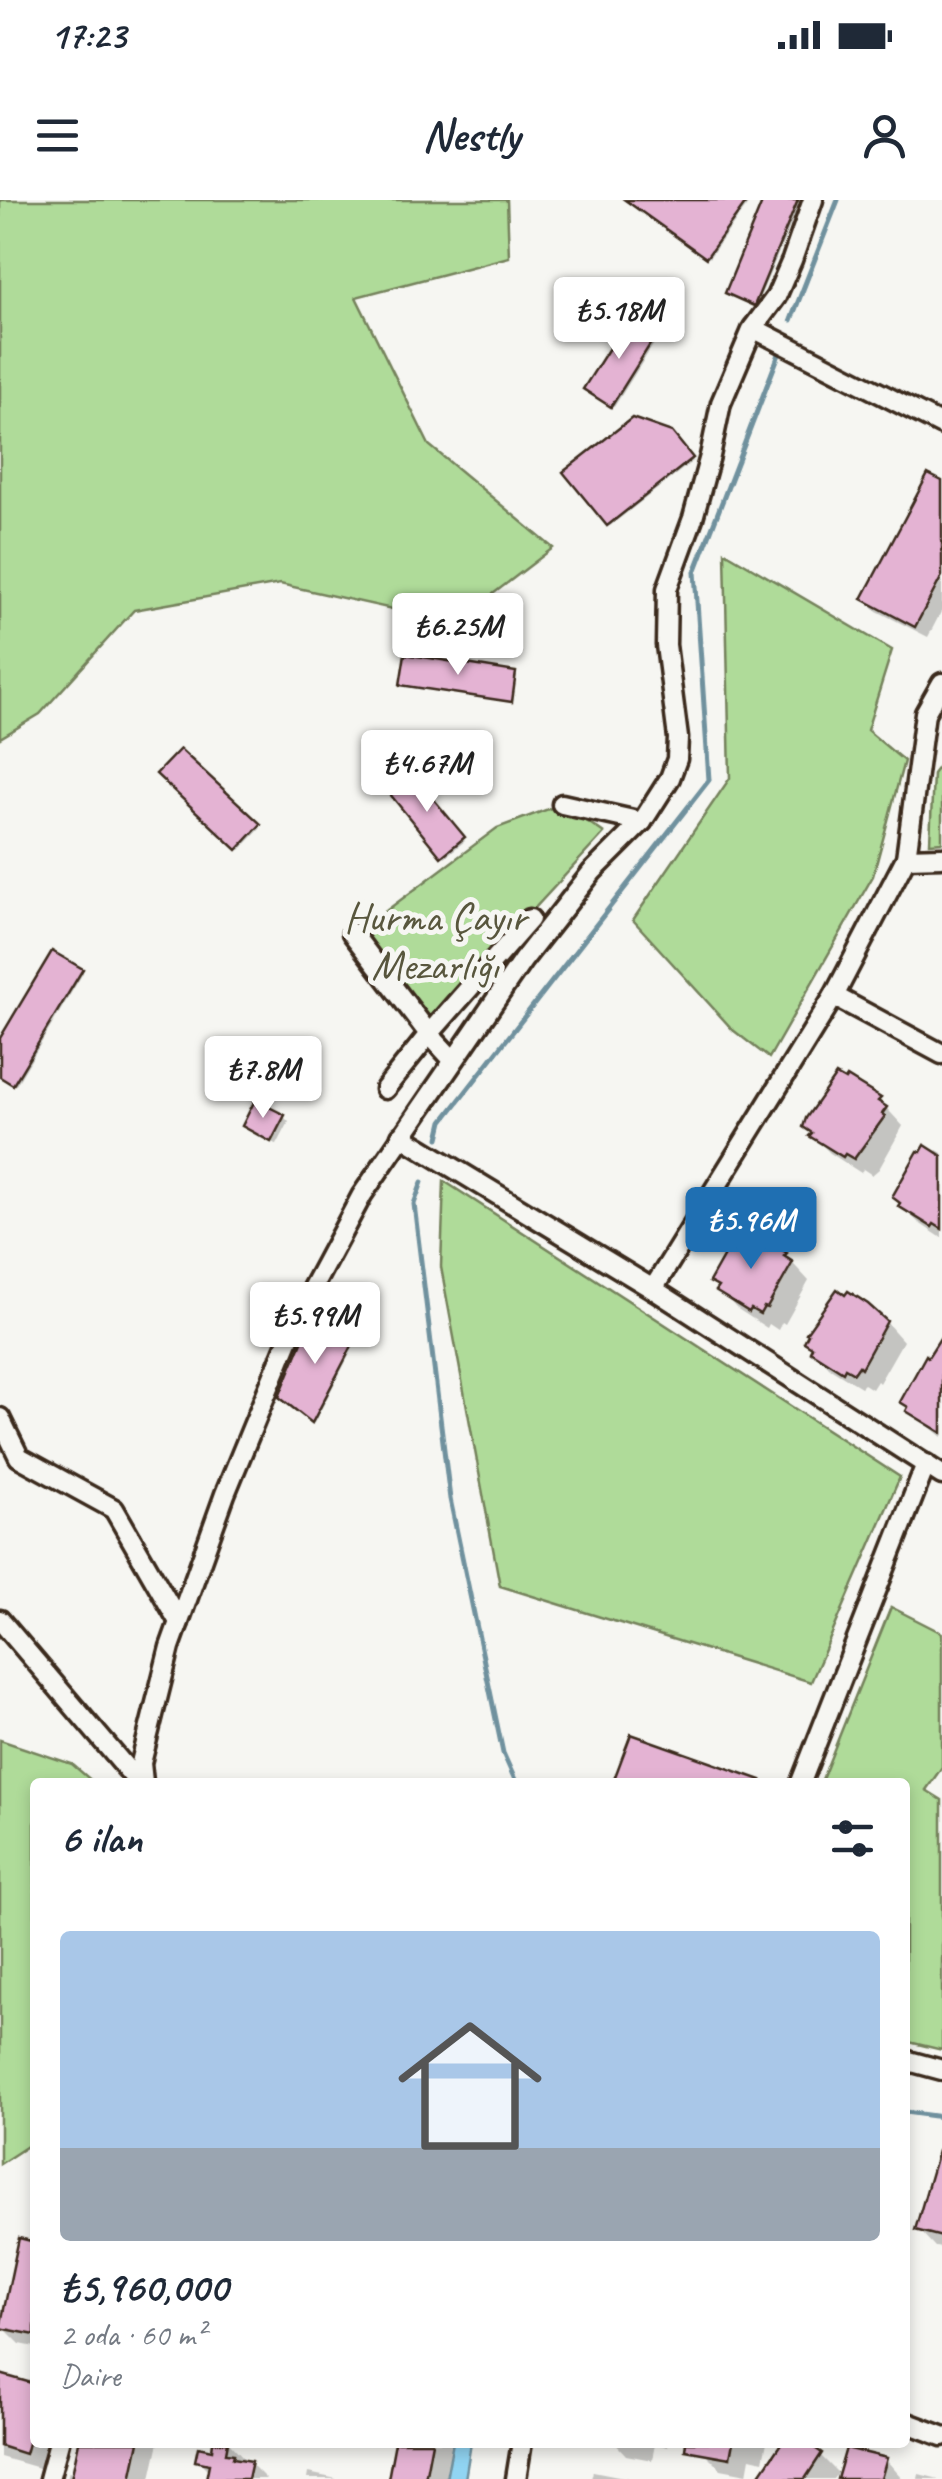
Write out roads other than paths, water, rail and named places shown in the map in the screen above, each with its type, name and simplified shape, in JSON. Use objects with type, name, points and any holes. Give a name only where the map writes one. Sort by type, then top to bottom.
[{"type":"street","points":[[140,1778],[151,1719],[179,1622],[224,1494],[301,1309],[362,1195],[453,1060],[523,960],[592,872],[642,822],[664,790],[676,759],[678,738],[666,646],[667,589],[710,456],[721,403],[753,328],[776,296],[813,200]]},
{"type":"street","points":[[753,328],[942,425]]},
{"type":"street","points":[[653,1289],[834,996],[906,858],[925,713],[942,683]]},
{"type":"street","points":[[562,804],[642,822]]},
{"type":"street","points":[[906,858],[942,857]]},
{"type":"street","points":[[384,1089],[530,919]]},
{"type":"street","points":[[352,933],[453,1060]]},
{"type":"street","points":[[834,996],[942,1054]]},
{"type":"street","points":[[402,1136],[653,1289],[942,1475]]},
{"type":"street","points":[[0,1418],[19,1457],[114,1509],[179,1622]]},
{"type":"street","points":[[803,1778],[926,1464]]},
{"type":"street","points":[[2,1625],[136,1778]]},
{"type":"street","points":[[910,2061],[942,2070]]},
{"type":"street","points":[[910,2424],[942,2436]]},
{"type":"street","points":[[49,2479],[57,2448]]},
{"type":"street","points":[[516,2479],[521,2448]]},
{"type":"water","points":[[452,2448],[470,2448],[465,2479],[446,2479]]},
{"type":"waterway","points":[[791,320],[838,200]]},
{"type":"waterway","points":[[439,1138],[443,1121],[709,780],[695,572],[781,349]]},
{"type":"waterway","points":[[422,1182],[414,1204],[450,1499],[503,1753],[514,1778]]},
{"type":"waterway","points":[[910,2113],[942,2117]]},
{"type":"park label","name":"Hurma Çayır Mezarlığı","points":[[435,940]]}]
